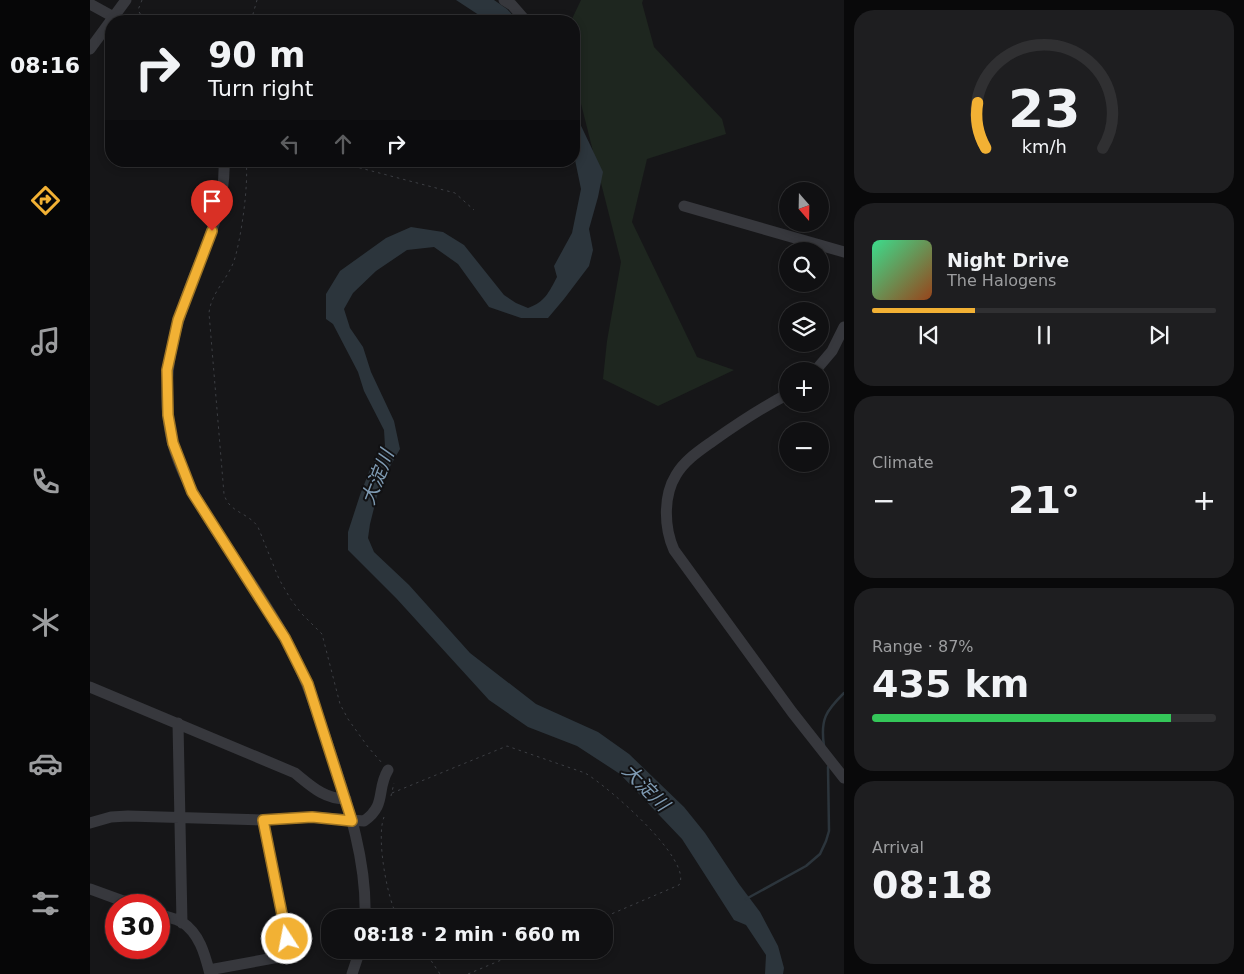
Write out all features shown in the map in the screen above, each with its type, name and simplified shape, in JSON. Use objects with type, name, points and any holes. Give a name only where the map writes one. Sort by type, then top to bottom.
[{"type":"street","points":[[119,15],[126,0]]},
{"type":"street","points":[[504,0],[512,5],[521,15]]},
{"type":"street","points":[[90,4],[110,15]]},
{"type":"street","points":[[90,49],[105,32]]},
{"type":"street","points":[[224,167],[222,192],[218,211],[178,320],[167,370],[168,415],[173,443],[192,492],[285,638],[308,684],[352,821],[361,857],[365,909]]},
{"type":"street","points":[[684,206],[844,252]]},
{"type":"street","points":[[823,362],[832,351],[844,327]]},
{"type":"street","points":[[779,399],[746,417],[690,458],[675,475],[669,492],[668,534],[674,550],[792,712],[844,778]]},
{"type":"street","points":[[90,687],[296,773],[322,794],[335,799],[346,799]]},
{"type":"street","points":[[178,723],[182,922]]},
{"type":"street","points":[[90,823],[111,817],[128,816],[263,820],[312,817],[364,821],[378,808],[382,795],[384,776],[388,770]]},
{"type":"street","points":[[170,918],[182,922],[196,937],[202,946],[210,972],[290,955],[263,820]]},
{"type":"street","points":[[90,889],[105,894]]},
{"type":"street","points":[[352,974],[357,959]]},
{"type":"path","points":[[141,15],[138,10],[142,0]]},
{"type":"path","points":[[253,15],[258,0]]},
{"type":"path","points":[[246,167],[241,227],[234,260],[225,281],[214,295],[209,313],[224,494],[226,501],[233,509],[254,520],[279,579],[290,598],[301,613],[322,634],[340,704],[368,747],[388,770],[394,785],[389,801]]},
{"type":"path","points":[[357,167],[455,193],[474,210]]},
{"type":"path","points":[[392,794],[507,746],[585,773],[596,780],[654,833],[669,851],[682,874],[682,880],[679,885],[613,913]]},
{"type":"path","points":[[384,816],[380,835],[390,898],[394,909]]},
{"type":"path","points":[[430,959],[440,974]]},
{"type":"path","points":[[468,974],[504,959]]},
{"type":"shaded area","points":[[581,0],[643,0],[642,3],[654,47],[722,119],[726,134],[647,159],[632,222],[697,357],[734,370],[658,406],[603,379],[607,341],[621,262],[580,100],[580,15],[574,15]]},
{"type":"water","points":[[456,0],[494,0],[512,15],[479,15]]},
{"type":"water","name":"大淀川","points":[[580,124],[603,172],[589,229],[593,250],[589,266],[548,318],[521,318],[489,307],[458,264],[434,247],[407,250],[376,271],[353,293],[344,309],[350,328],[363,347],[371,372],[394,421],[400,449],[380,484],[368,538],[374,552],[409,585],[470,653],[536,704],[598,732],[629,754],[684,807],[705,833],[760,912],[778,946],[784,968],[783,974],[765,974],[766,955],[746,925],[734,920],[682,839],[620,774],[577,746],[528,727],[489,700],[396,598],[348,550],[348,532],[360,495],[371,467],[385,446],[384,430],[364,391],[358,372],[333,324],[326,319],[326,294],[340,271],[386,238],[411,227],[443,232],[464,245],[504,295],[528,308],[534,306],[543,300],[557,277],[554,266],[572,233],[581,189],[576,167],[580,167]]},
{"type":"waterway","points":[[824,746],[823,729],[826,716],[844,693]]},
{"type":"waterway","points":[[746,899],[806,866],[820,854],[829,831],[828,767]]},
{"type":"route","points":[[212,231],[178,320],[167,370],[168,415],[173,443],[192,492],[285,638],[308,684],[352,821],[312,817],[263,820],[287,939]]}]
